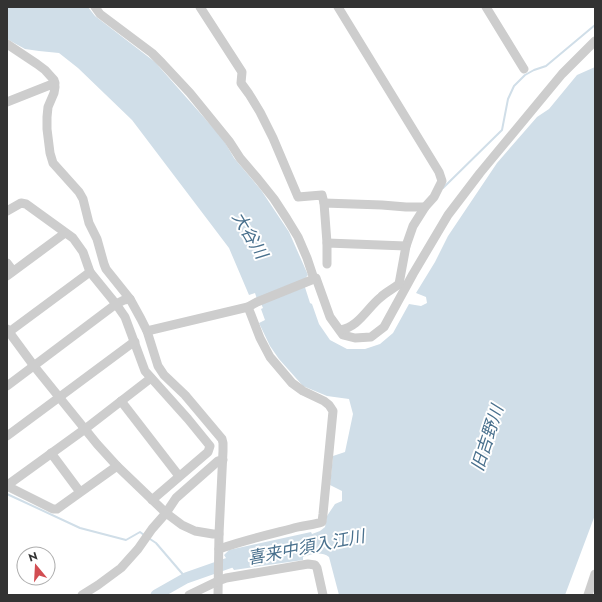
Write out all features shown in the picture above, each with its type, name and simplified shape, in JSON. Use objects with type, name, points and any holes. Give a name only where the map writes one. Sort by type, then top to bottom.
[{"type":"street","points":[[200,7],[242,72],[241,83],[253,100],[273,138],[298,197],[322,195],[324,203],[327,264]]},
{"type":"street","points":[[338,7],[439,172],[442,180],[434,197],[425,207],[413,226],[406,246],[399,284],[381,296],[354,324],[347,329],[340,330]]},
{"type":"street","points":[[486,7],[524,69]]},
{"type":"street","points":[[99,8],[100,14],[152,53],[162,63],[190,94],[229,141],[240,158],[258,178],[274,199],[298,238],[307,258],[312,280]]},
{"type":"street","points":[[146,331],[248,307],[316,278],[330,317],[343,335],[356,338],[371,337],[384,327],[413,274],[448,216],[480,173],[562,74],[595,41]]},
{"type":"street","points":[[7,44],[27,56],[51,75],[55,83],[54,93],[48,107],[47,117],[50,154],[53,163],[79,192],[83,199],[89,223],[97,239],[106,269],[130,299],[146,331],[158,366],[164,375],[186,395],[222,439],[223,460],[219,534],[218,595]]},
{"type":"street","points":[[7,102],[55,83]]},
{"type":"street","points":[[7,211],[21,203],[26,204],[73,238],[83,252],[90,272],[125,317],[145,371],[210,446],[208,452],[152,500]]},
{"type":"street","points":[[324,203],[425,207]]},
{"type":"street","points":[[7,263],[10,274],[65,233]]},
{"type":"street","points":[[326,243],[406,246]]},
{"type":"street","points":[[90,272],[8,331],[85,429],[117,466],[152,500],[182,526],[195,531],[219,534]]},
{"type":"street","points":[[7,386],[116,304],[130,299]]},
{"type":"street","points":[[219,551],[235,543],[322,522],[323,514],[332,411],[329,405],[324,401],[303,391],[292,383],[270,357],[260,338],[248,307]]},
{"type":"street","points":[[7,436],[135,342]]},
{"type":"street","points":[[117,466],[57,509],[7,486],[85,429],[151,378]]},
{"type":"street","points":[[121,401],[179,476]]},
{"type":"street","points":[[51,453],[80,492]]},
{"type":"street","points":[[82,595],[121,568],[138,550],[176,498],[218,461],[223,460]]},
{"type":"street","points":[[189,595],[218,578],[226,578],[308,564],[315,565],[317,568],[323,595]]},
{"type":"street","points":[[588,595],[593,587],[595,574]]},
{"type":"water","points":[[7,7],[88,7],[95,16],[155,62],[223,139],[234,158],[261,190],[289,232],[308,275],[303,281],[319,324],[330,340],[347,349],[365,349],[380,344],[393,333],[409,304],[421,306],[427,303],[426,297],[416,293],[435,262],[448,236],[497,163],[537,117],[549,109],[577,75],[595,67],[595,515],[565,595],[339,595],[329,557],[323,554],[313,554],[303,557],[303,560],[234,570],[224,555],[229,550],[311,532],[312,534],[325,527],[327,516],[335,504],[342,501],[342,491],[330,485],[333,456],[345,452],[353,414],[349,399],[327,396],[303,386],[279,359],[270,346],[259,323],[265,320],[261,309],[263,308],[259,299],[257,299],[255,293],[249,295],[229,248],[132,120],[78,68],[59,53],[25,49],[7,39]]},
{"type":"waterway","points":[[443,188],[502,130],[508,99],[514,86],[525,75],[546,66],[595,25]]},
{"type":"waterway","points":[[7,494],[80,528],[126,540],[140,532],[144,535]]},
{"type":"waterway","points":[[150,539],[156,543],[186,578]]},
{"type":"waterway","name":"喜来中須入江川","points":[[156,595],[186,578],[243,558]]},
{"type":"water label","name":"大谷川","points":[[250,235]]},
{"type":"water label","name":"旧吉野川","points":[[487,438]]}]
